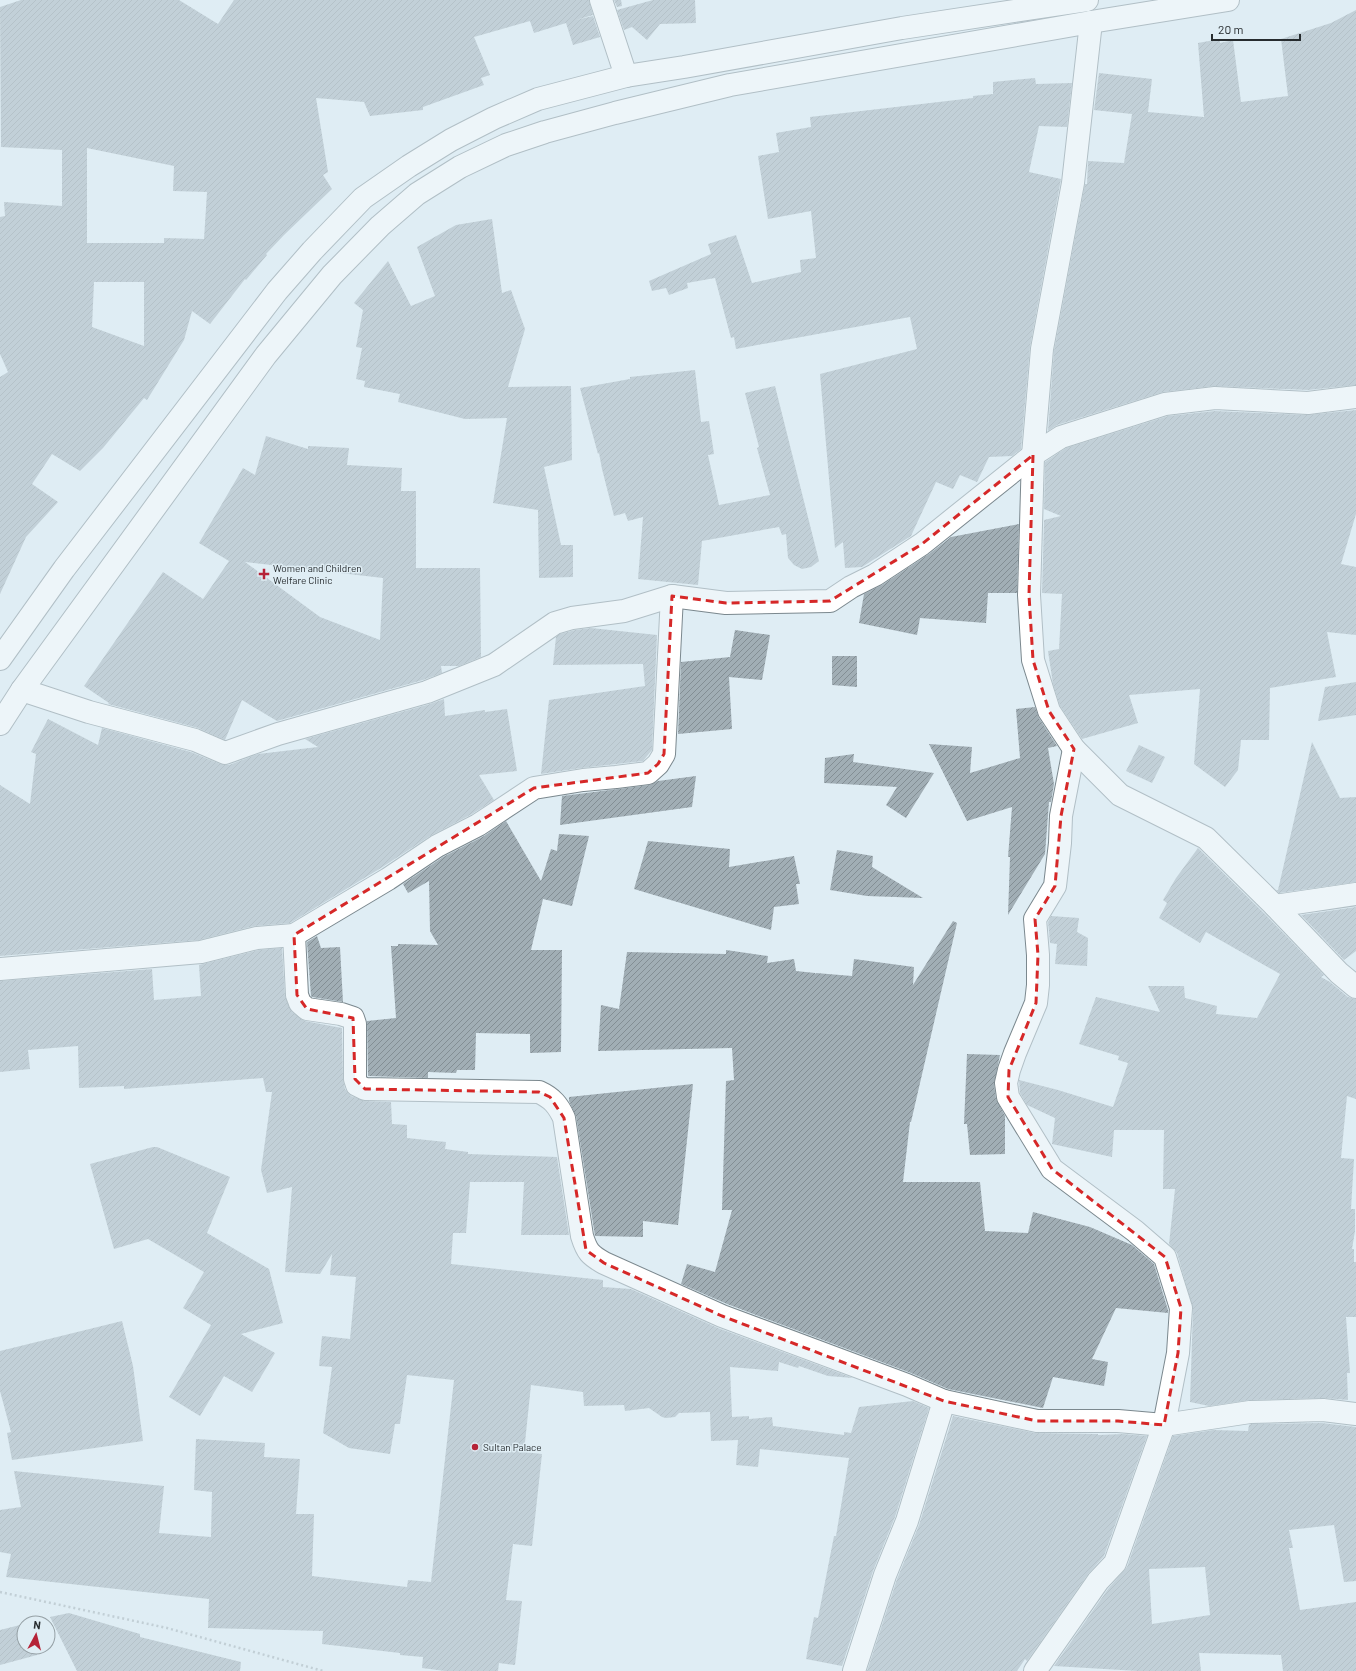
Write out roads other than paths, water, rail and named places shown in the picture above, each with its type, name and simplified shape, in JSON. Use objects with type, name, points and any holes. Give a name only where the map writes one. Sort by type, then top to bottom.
[{"type":"main road","points":[[601,0],[626,76]]},
{"type":"main road","points":[[0,659],[64,569],[277,291],[312,250],[363,198],[409,166],[451,140],[494,118],[538,99],[626,76],[902,28],[1087,0]]},
{"type":"main road","points":[[0,724],[22,690],[266,355],[332,275],[380,226],[417,194],[460,167],[506,145],[614,113],[730,85],[1091,22],[1228,0]]},
{"type":"main road","points":[[1091,22],[1073,183],[1042,349],[1033,455],[1029,595],[1033,660],[1049,711],[1074,749],[1120,795],[1206,838],[1275,906],[1339,973],[1356,987]]},
{"type":"main road","points":[[22,690],[89,712],[195,740],[224,753],[278,734],[427,692],[494,666],[555,623],[572,618],[624,611],[672,596],[726,603],[830,601],[850,587],[876,575],[922,544],[1033,455],[1061,437],[1165,404],[1215,398],[1308,403],[1356,397]]},
{"type":"main road","points":[[0,970],[202,952],[258,938],[294,935],[374,887],[437,846],[478,825],[534,788],[648,772],[658,764],[664,754],[672,596]]},
{"type":"main road","points":[[1035,1671],[1098,1581],[1115,1563],[1164,1425],[1178,1352],[1181,1308],[1165,1258],[1135,1231],[1052,1169],[1008,1097],[1006,1083],[1014,1053],[1036,1003],[1038,985],[1038,956],[1035,919],[1055,886],[1060,843],[1061,816],[1074,749]]},
{"type":"main road","points":[[1275,906],[1356,894]]},
{"type":"main road","points":[[294,935],[297,995],[300,1003],[307,1009],[341,1014],[353,1018],[355,1024],[355,1079],[358,1085],[365,1089],[539,1092],[550,1097],[559,1107],[564,1118],[582,1236],[586,1250],[604,1264],[722,1316],[906,1385],[944,1401],[1036,1421],[1118,1420],[1164,1425],[1250,1412],[1323,1410],[1356,1414]]},
{"type":"main road","points":[[854,1671],[885,1575],[907,1521],[944,1401]]},
{"type":"place","name":"Women and Children Welfare Clinic","points":[[264,574]]},
{"type":"place","name":"Sultan Palace","points":[[475,1447]]}]
